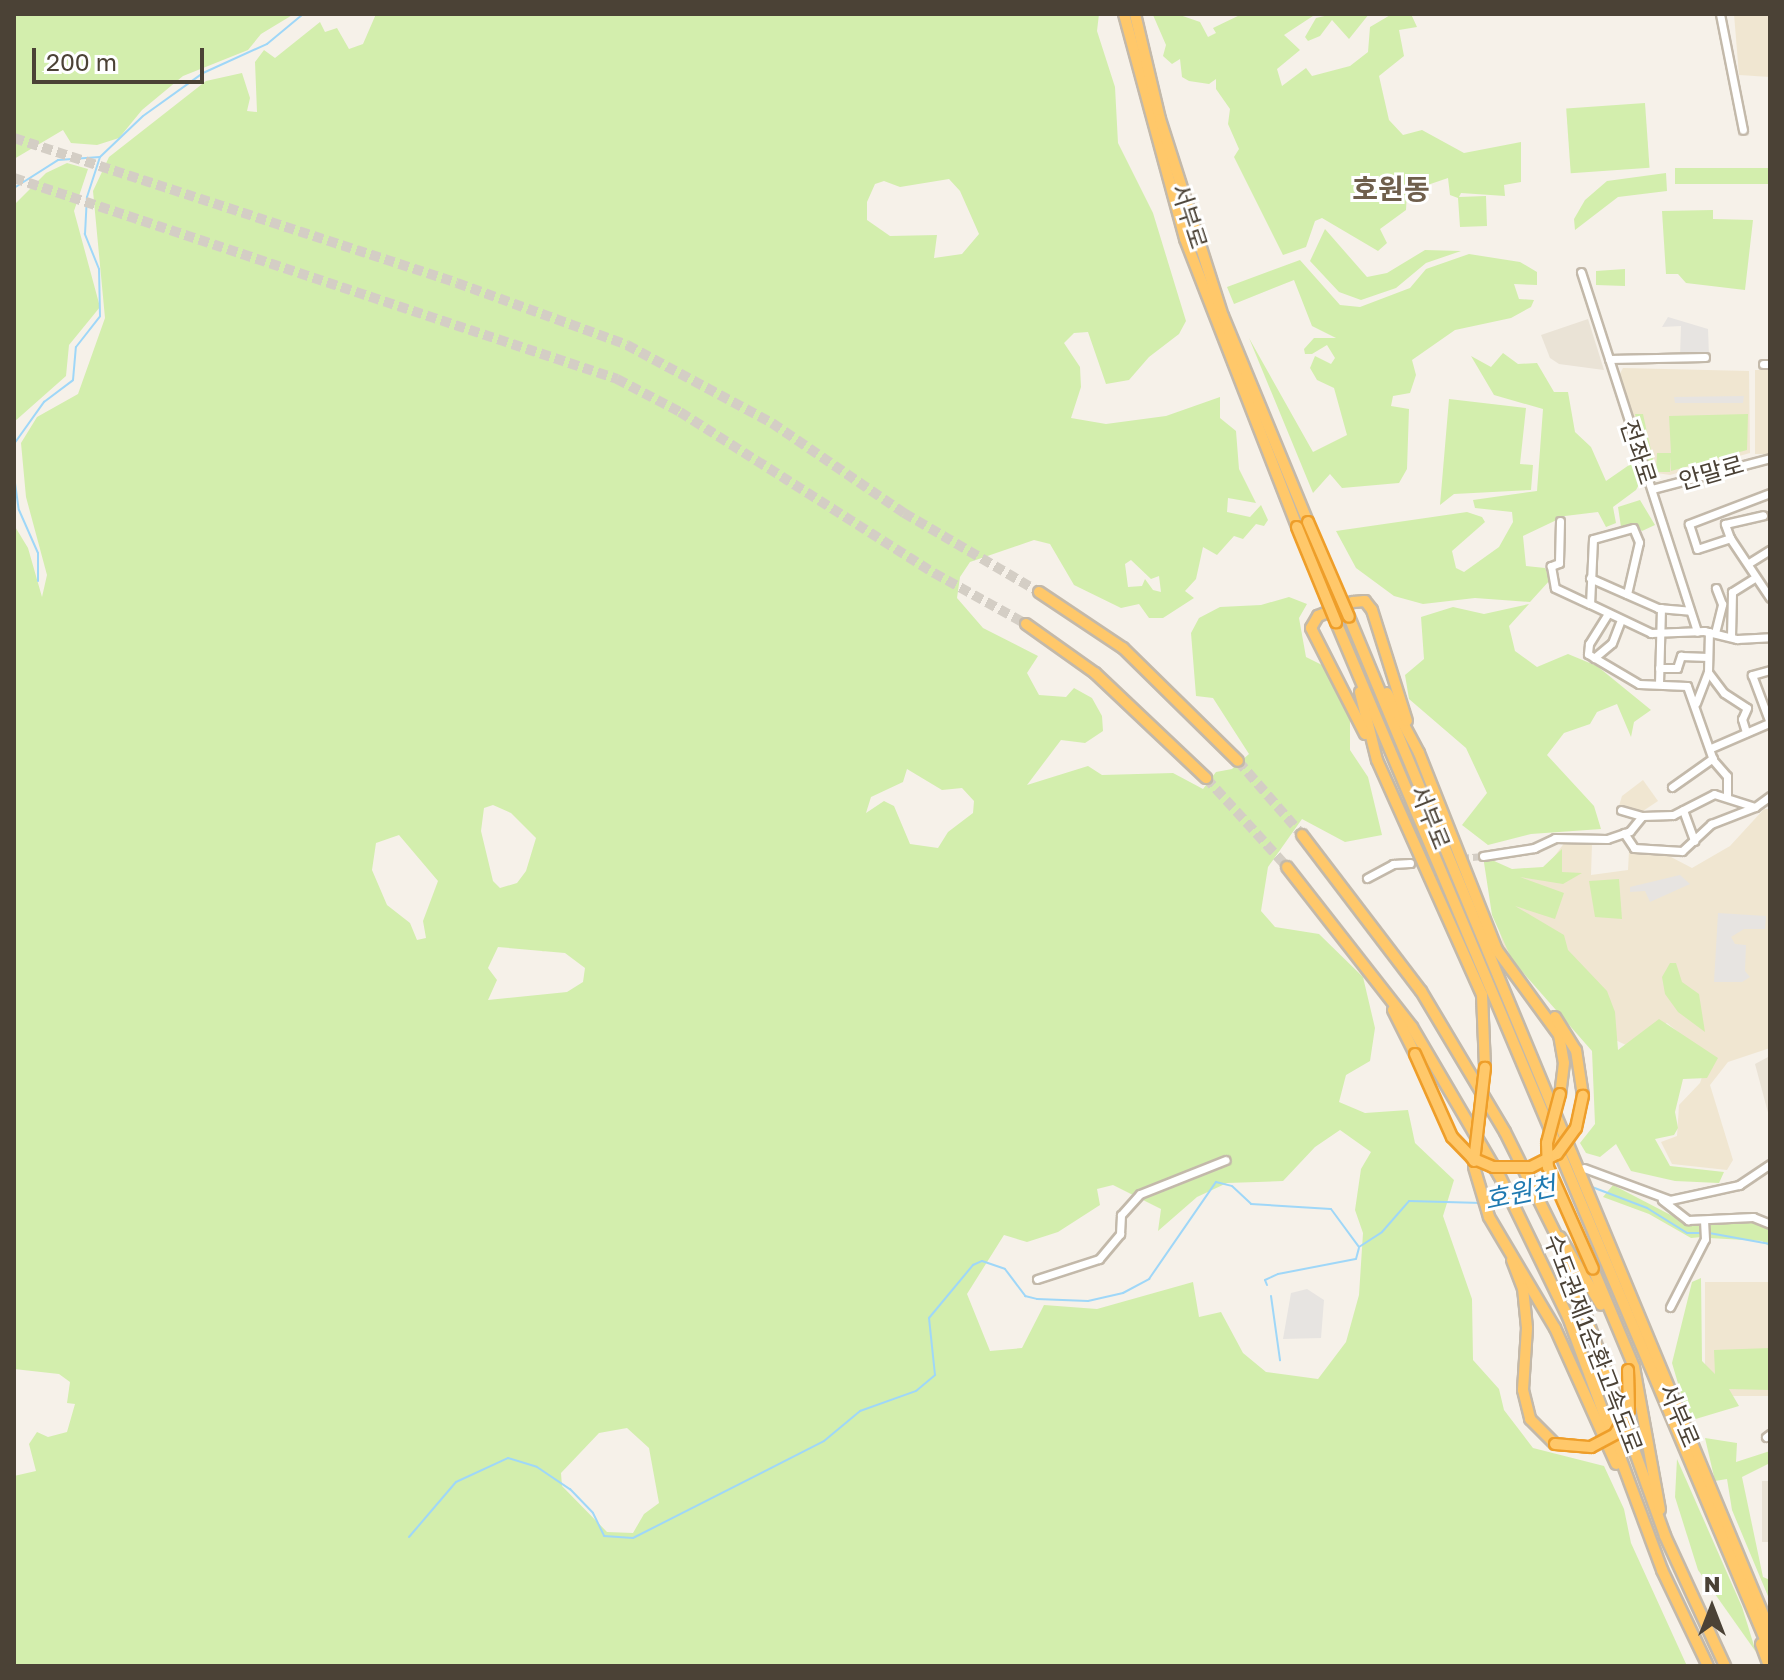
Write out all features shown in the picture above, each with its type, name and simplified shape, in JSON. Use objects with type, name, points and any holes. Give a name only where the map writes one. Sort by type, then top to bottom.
[{"type":"highway","name":"서부로","points":[[1124,14],[1185,239],[1351,660],[1557,1134]]},
{"type":"highway","name":"서부로","points":[[1135,14],[1160,119],[1223,316],[1349,617],[1746,1597]]},
{"type":"highway","points":[[1039,592],[1097,626],[1151,674],[1238,761]]},
{"type":"highway","points":[[1637,1505],[1479,1194],[1474,1167],[1487,1027],[1480,990],[1377,760],[1311,628],[1318,616],[1357,601],[1372,610],[1419,753],[1497,950],[1559,1035],[1564,1063],[1560,1094],[1547,1143],[1548,1167],[1634,1367],[1665,1536]]},
{"type":"highway","points":[[1026,624],[1068,650],[1206,778]]},
{"type":"highway","points":[[1351,660],[1377,760]]},
{"type":"highway","points":[[1366,661],[1419,753]]},
{"type":"highway","name":"수도권제1순환고속도로","points":[[1302,835],[1387,942],[1453,1042],[1551,1226],[1586,1308],[1665,1536],[1725,1666]]},
{"type":"highway","name":"수도권제1순환고속도로","points":[[1287,867],[1382,987],[1429,1056],[1499,1175],[1568,1317],[1637,1505],[1708,1666]]},
{"type":"highway","points":[[1382,987],[1452,1137],[1490,1166],[1521,1169],[1554,1156],[1574,1131],[1583,1096],[1572,1041],[1522,986]]},
{"type":"highway","points":[[1516,1263],[1527,1328],[1523,1390],[1530,1419],[1555,1444],[1591,1447],[1615,1434],[1629,1410],[1628,1370],[1573,1251],[1551,1226]]},
{"type":"highway","name":"서부로","points":[[1604,1250],[1762,1608]]},
{"type":"highway","points":[[1746,1597],[1770,1651]]},
{"type":"highway","points":[[1746,1597],[1769,1666]]},
{"type":"highway","points":[[1762,1608],[1770,1622]]},
{"type":"highway","points":[[1762,1608],[1770,1631]]},
{"type":"street","points":[[1720,14],[1743,130]]},
{"type":"street","name":"전좌로","points":[[1581,272],[1697,632]]},
{"type":"street","points":[[1609,359],[1705,357]]},
{"type":"street","name":"안말로","points":[[1652,489],[1770,458]]},
{"type":"street","points":[[1730,538],[1697,549],[1689,524],[1770,493]]},
{"type":"street","points":[[1763,515],[1725,524],[1730,538],[1749,563],[1753,579],[1770,598]]},
{"type":"street","points":[[1560,521],[1559,563],[1551,566],[1555,588],[1620,622],[1659,634],[1712,632],[1731,637],[1770,637]]},
{"type":"street","points":[[1590,604],[1593,539],[1637,530],[1627,594]]},
{"type":"street","points":[[1749,563],[1770,551]]},
{"type":"street","points":[[1590,578],[1661,608],[1690,611]]},
{"type":"street","points":[[1731,637],[1732,592],[1753,579]]},
{"type":"street","points":[[1696,703],[1708,672],[1712,632],[1722,604],[1716,588]]},
{"type":"street","points":[[1659,684],[1661,608]]},
{"type":"street","points":[[1607,615],[1586,650],[1594,658],[1639,684],[1682,683],[1696,703],[1713,758],[1727,776],[1727,797]]},
{"type":"street","points":[[1594,658],[1612,643],[1620,622]]},
{"type":"street","points":[[1659,668],[1677,668],[1681,656],[1708,657]]},
{"type":"street","points":[[1711,748],[1769,723],[1752,675],[1770,670]]},
{"type":"street","points":[[1708,672],[1724,693],[1747,708],[1742,719],[1746,732]]},
{"type":"street","points":[[1672,787],[1713,758]]},
{"type":"street","points":[[1621,810],[1642,816],[1666,817],[1714,794],[1755,807]]},
{"type":"street","points":[[1624,833],[1629,845],[1682,851],[1711,824],[1755,807],[1770,796]]},
{"type":"street","points":[[1683,810],[1694,841]]},
{"type":"street","points":[[1483,856],[1534,848],[1555,838],[1607,839],[1624,833],[1642,816]]},
{"type":"street","points":[[1367,878],[1393,864],[1410,863]]},
{"type":"street","points":[[1037,1279],[1099,1259],[1120,1234],[1121,1215],[1140,1194],[1226,1160]]},
{"type":"street","points":[[1662,1200],[1709,1195],[1739,1185],[1770,1164]]},
{"type":"street","points":[[1584,1168],[1662,1200],[1683,1218],[1704,1221],[1753,1217],[1770,1224]]},
{"type":"street","points":[[1670,1307],[1705,1239],[1704,1221]]},
{"type":"shaded area","points":[[1734,14],[1770,14],[1770,77],[1739,75]]},
{"type":"shaded area","points":[[1668,317],[1708,329],[1709,355],[1680,356],[1681,326],[1662,327]]},
{"type":"shaded area","points":[[1588,319],[1604,370],[1559,364],[1550,358],[1541,335]]},
{"type":"shaded area","points":[[1623,368],[1749,371],[1750,453],[1670,475],[1650,472],[1618,377]]},
{"type":"shaded area","points":[[1755,370],[1770,370],[1770,454],[1755,454]]},
{"type":"shaded area","points":[[1744,396],[1743,403],[1675,403],[1674,397]]},
{"type":"shaded area","points":[[1643,780],[1658,801],[1640,813],[1619,806],[1622,796]]},
{"type":"shaded area","points":[[1764,809],[1770,809],[1770,1048],[1728,1062],[1710,1085],[1733,1160],[1727,1170],[1672,1164],[1661,1142],[1677,1136],[1679,1105],[1700,1083],[1709,1057],[1667,1023],[1628,1046],[1603,1034],[1506,956],[1499,929],[1505,871],[1545,869],[1565,842],[1592,844],[1591,875],[1628,870],[1629,851],[1669,856],[1692,868],[1730,846]]},
{"type":"shaded area","points":[[1680,875],[1690,884],[1650,902],[1645,891],[1630,892],[1630,887]]},
{"type":"shaded area","points":[[1718,913],[1766,916],[1765,929],[1744,929],[1731,937],[1735,944],[1746,945],[1745,971],[1750,977],[1742,982],[1714,982]]},
{"type":"shaded area","points":[[1770,1056],[1770,1120],[1755,1064]]},
{"type":"shaded area","points":[[1705,1282],[1770,1282],[1770,1396],[1705,1396]]},
{"type":"shaded area","points":[[1307,1289],[1324,1300],[1321,1338],[1283,1339],[1291,1293]]},
{"type":"shaded area","points":[[1762,1481],[1770,1481],[1770,1542],[1762,1542]]},
{"type":"green space","points":[[14,14],[294,14],[261,34],[248,50],[183,76],[142,110],[119,138],[97,145],[71,143],[63,130],[14,159]]},
{"type":"green space","points":[[376,14],[1099,14],[1097,31],[1115,87],[1118,143],[1153,213],[1186,321],[1179,334],[1149,357],[1129,380],[1106,384],[1088,332],[1074,333],[1064,343],[1080,367],[1081,387],[1071,418],[1106,424],[1166,416],[1220,397],[1220,418],[1236,431],[1239,469],[1256,503],[1228,498],[1227,512],[1250,517],[1261,505],[1268,520],[1264,526],[1256,524],[1243,539],[1234,536],[1217,555],[1203,547],[1196,579],[1185,591],[1194,598],[1163,618],[1149,618],[1139,604],[1121,608],[1074,585],[1050,544],[1034,540],[970,562],[960,577],[957,598],[983,628],[1038,656],[1027,673],[1039,695],[1066,697],[1074,688],[1092,698],[1102,716],[1103,731],[1085,743],[1061,740],[1027,785],[1088,766],[1102,775],[1173,773],[1203,789],[1216,772],[1232,769],[1249,754],[1213,698],[1196,696],[1191,633],[1199,618],[1220,607],[1261,605],[1289,597],[1307,604],[1299,618],[1306,657],[1328,668],[1350,716],[1350,750],[1368,777],[1382,835],[1345,842],[1302,819],[1268,867],[1261,911],[1275,927],[1319,934],[1363,977],[1375,1028],[1370,1061],[1346,1075],[1339,1102],[1365,1113],[1408,1110],[1415,1143],[1454,1180],[1443,1216],[1472,1299],[1473,1360],[1499,1389],[1504,1410],[1533,1448],[1604,1466],[1624,1509],[1631,1543],[1687,1666],[14,1666],[14,1476],[36,1471],[29,1444],[37,1432],[48,1437],[67,1432],[75,1404],[67,1403],[70,1382],[59,1374],[14,1369],[14,525],[28,548],[42,597],[47,575],[26,497],[21,443],[37,417],[78,394],[105,318],[93,191],[109,157],[206,81],[242,73],[250,98],[247,111],[257,112],[255,62],[264,50],[275,58],[320,22],[325,32],[337,28],[349,49],[363,44]],"holes":[[[949,179],[960,191],[979,234],[962,254],[934,258],[937,235],[890,236],[867,220],[867,202],[875,184],[884,181],[900,187]],[[1131,560],[1151,579],[1159,576],[1161,592],[1153,590],[1145,579],[1142,586],[1128,587],[1125,564]],[[907,769],[942,790],[962,788],[974,801],[973,813],[948,832],[938,848],[910,844],[894,806],[884,801],[866,813],[871,797],[903,782]],[[493,805],[511,813],[536,838],[526,871],[517,883],[500,888],[493,881],[481,831],[484,808]],[[399,835],[438,881],[423,921],[426,938],[417,940],[410,923],[387,905],[372,870],[376,843]],[[498,947],[565,953],[585,968],[583,982],[567,992],[488,1000],[497,980],[488,968]],[[1340,1130],[1371,1152],[1361,1169],[1355,1210],[1363,1233],[1359,1295],[1346,1342],[1318,1379],[1266,1372],[1243,1353],[1221,1312],[1199,1317],[1193,1282],[1097,1309],[1044,1305],[1022,1348],[990,1351],[967,1294],[1004,1235],[1027,1242],[1058,1232],[1100,1205],[1097,1189],[1113,1185],[1161,1209],[1158,1231],[1197,1197],[1227,1183],[1283,1181],[1315,1147]],[[627,1428],[649,1448],[659,1503],[644,1514],[633,1533],[607,1532],[562,1486],[561,1473],[599,1433]]]},
{"type":"green space","points":[[1177,14],[1200,22],[1208,37],[1216,33],[1213,28],[1242,14],[1316,14],[1284,35],[1300,50],[1277,69],[1282,86],[1306,68],[1312,76],[1350,66],[1368,52],[1370,27],[1392,14],[1411,14],[1417,27],[1399,30],[1404,56],[1379,76],[1389,120],[1403,135],[1422,130],[1464,153],[1521,142],[1521,182],[1504,185],[1505,196],[1461,193],[1459,197],[1486,196],[1487,226],[1460,227],[1458,198],[1450,195],[1448,178],[1407,192],[1406,210],[1380,229],[1387,243],[1378,251],[1322,218],[1315,221],[1306,247],[1283,255],[1234,157],[1239,149],[1228,124],[1230,109],[1216,89],[1216,79],[1209,84],[1189,81],[1182,77],[1180,59],[1172,64],[1163,56],[1166,45],[1153,15]]},
{"type":"green space","points":[[1333,14],[1369,14],[1349,39],[1332,20],[1320,36],[1308,41],[1305,37],[1316,18]]},
{"type":"green space","points":[[1645,103],[1650,168],[1571,173],[1566,109]]},
{"type":"green space","points":[[67,163],[88,169],[74,211],[100,307],[69,345],[66,376],[14,422],[14,205],[46,173]]},
{"type":"green space","points":[[1675,168],[1770,168],[1770,184],[1675,184]]},
{"type":"green space","points":[[1666,173],[1667,191],[1618,197],[1575,230],[1574,219],[1585,200],[1607,181]]},
{"type":"green space","points":[[1713,210],[1713,219],[1753,220],[1745,290],[1686,283],[1678,274],[1666,274],[1662,211]]},
{"type":"green space","points":[[1325,229],[1367,277],[1387,273],[1425,250],[1461,251],[1426,263],[1396,288],[1361,300],[1339,292],[1310,261]]},
{"type":"green space","points":[[1469,254],[1520,262],[1537,272],[1537,285],[1514,284],[1519,299],[1534,300],[1531,307],[1511,318],[1455,330],[1412,360],[1416,375],[1410,393],[1393,396],[1391,406],[1409,409],[1407,469],[1399,483],[1342,488],[1330,474],[1313,493],[1249,338],[1313,452],[1347,435],[1334,388],[1317,380],[1310,368],[1315,356],[1331,364],[1335,358],[1327,345],[1312,354],[1305,354],[1304,349],[1314,338],[1336,338],[1312,326],[1294,280],[1234,304],[1227,287],[1300,260],[1340,305],[1360,307],[1410,288],[1426,269]]},
{"type":"green space","points":[[1625,269],[1625,286],[1596,285],[1596,271]]},
{"type":"green space","points":[[1503,353],[1518,364],[1537,363],[1554,392],[1568,392],[1575,432],[1591,447],[1606,481],[1632,463],[1643,477],[1636,490],[1613,507],[1616,523],[1606,527],[1598,512],[1565,516],[1523,536],[1526,566],[1545,568],[1550,580],[1530,602],[1475,598],[1423,604],[1394,596],[1356,568],[1336,531],[1467,512],[1482,517],[1485,522],[1452,551],[1456,568],[1464,572],[1499,547],[1513,522],[1512,512],[1475,508],[1473,500],[1537,491],[1543,409],[1494,395],[1471,356],[1491,367]]},
{"type":"green space","points":[[1626,382],[1635,414],[1643,414],[1655,468],[1651,471]]},
{"type":"green space","points":[[1449,399],[1526,408],[1520,464],[1533,465],[1531,490],[1454,494],[1440,505]]},
{"type":"green space","points":[[1748,414],[1747,450],[1671,471],[1670,456],[1670,472],[1656,472],[1657,453],[1671,453],[1669,416]]},
{"type":"green space","points":[[1640,500],[1655,525],[1642,531],[1635,525],[1621,527],[1618,507]]},
{"type":"green space","points":[[1529,604],[1509,626],[1515,651],[1537,667],[1568,654],[1597,666],[1651,710],[1634,722],[1631,737],[1617,704],[1597,712],[1590,724],[1564,733],[1547,755],[1594,806],[1601,829],[1531,834],[1488,845],[1462,825],[1487,793],[1466,748],[1409,699],[1405,675],[1424,659],[1421,617],[1453,607],[1484,614]]},
{"type":"green space","points":[[1562,849],[1562,872],[1582,873],[1563,884],[1520,877],[1564,893],[1555,919],[1515,906],[1564,935],[1568,950],[1607,991],[1615,1012],[1618,1050],[1659,1019],[1718,1058],[1707,1078],[1683,1079],[1675,1112],[1678,1128],[1674,1135],[1655,1139],[1670,1166],[1724,1172],[1719,1183],[1675,1181],[1631,1171],[1616,1144],[1600,1157],[1586,1153],[1580,1143],[1595,1124],[1592,1051],[1512,960],[1492,915],[1483,856],[1512,869],[1543,867]]},
{"type":"green space","points":[[1619,879],[1622,919],[1595,917],[1589,881]]},
{"type":"green space","points":[[1670,963],[1676,963],[1682,982],[1699,994],[1705,1032],[1678,1012],[1665,994],[1662,977]]},
{"type":"green space","points":[[1613,1185],[1688,1224],[1701,1225],[1702,1237],[1691,1238],[1649,1214],[1603,1197]]},
{"type":"green space","points":[[1754,1222],[1770,1229],[1770,1247],[1762,1241],[1709,1238],[1708,1224]]},
{"type":"green space","points":[[1701,1278],[1702,1361],[1715,1374],[1714,1350],[1770,1348],[1770,1390],[1729,1389],[1739,1406],[1689,1421],[1672,1363],[1692,1282]]},
{"type":"green space","points":[[1705,1438],[1737,1443],[1736,1462],[1770,1451],[1770,1463],[1742,1477],[1763,1577],[1770,1580],[1770,1601],[1732,1510],[1727,1479],[1715,1481]]},
{"type":"green space","points":[[1677,1459],[1742,1607],[1756,1652],[1698,1570],[1675,1497]]},
{"type":"waterway","points":[[14,444],[44,402],[73,380],[76,347],[100,316],[99,269],[85,234],[87,197],[100,157],[143,116],[203,73],[267,44],[303,14]]},
{"type":"waterway","points":[[14,188],[58,160],[100,157]]},
{"type":"waterway","points":[[14,476],[19,510],[38,553],[38,581]]},
{"type":"waterway","points":[[409,1537],[456,1482],[508,1458],[537,1467],[570,1489],[593,1513],[604,1536],[633,1538],[824,1441],[860,1411],[916,1391],[935,1375],[929,1318],[973,1265],[982,1261],[1005,1269],[1025,1296],[1037,1299],[1088,1301],[1123,1293],[1149,1279],[1216,1182],[1232,1186],[1251,1204],[1331,1209],[1359,1247],[1382,1232],[1409,1201],[1482,1203]]},
{"type":"waterway","name":"호원천","points":[[1537,1184],[1550,1183]]},
{"type":"waterway","name":"호원천","points":[[1510,1193],[1526,1186]]},
{"type":"waterway","name":"호원천","points":[[1592,1187],[1647,1208],[1687,1233],[1703,1233]]},
{"type":"waterway","name":"호원천","points":[[1488,1202],[1504,1195]]},
{"type":"waterway","name":"호원천","points":[[1709,1233],[1770,1244]]},
{"type":"waterway","points":[[1267,1285],[1265,1280],[1278,1274],[1356,1259],[1359,1248]]},
{"type":"waterway","points":[[1271,1296],[1280,1360]]},
{"type":"tunnel","points":[[14,138],[457,283],[627,345],[772,423],[904,513],[1039,592]]},
{"type":"tunnel","points":[[14,178],[617,379],[680,412],[934,573],[1026,624]]},
{"type":"tunnel","points":[[1238,761],[1302,835]]},
{"type":"tunnel","points":[[1206,778],[1287,867]]},
{"type":"tunnel","points":[[1410,863],[1483,856]]},
{"type":"district","name":"호원동","points":[[1391,189]]}]
